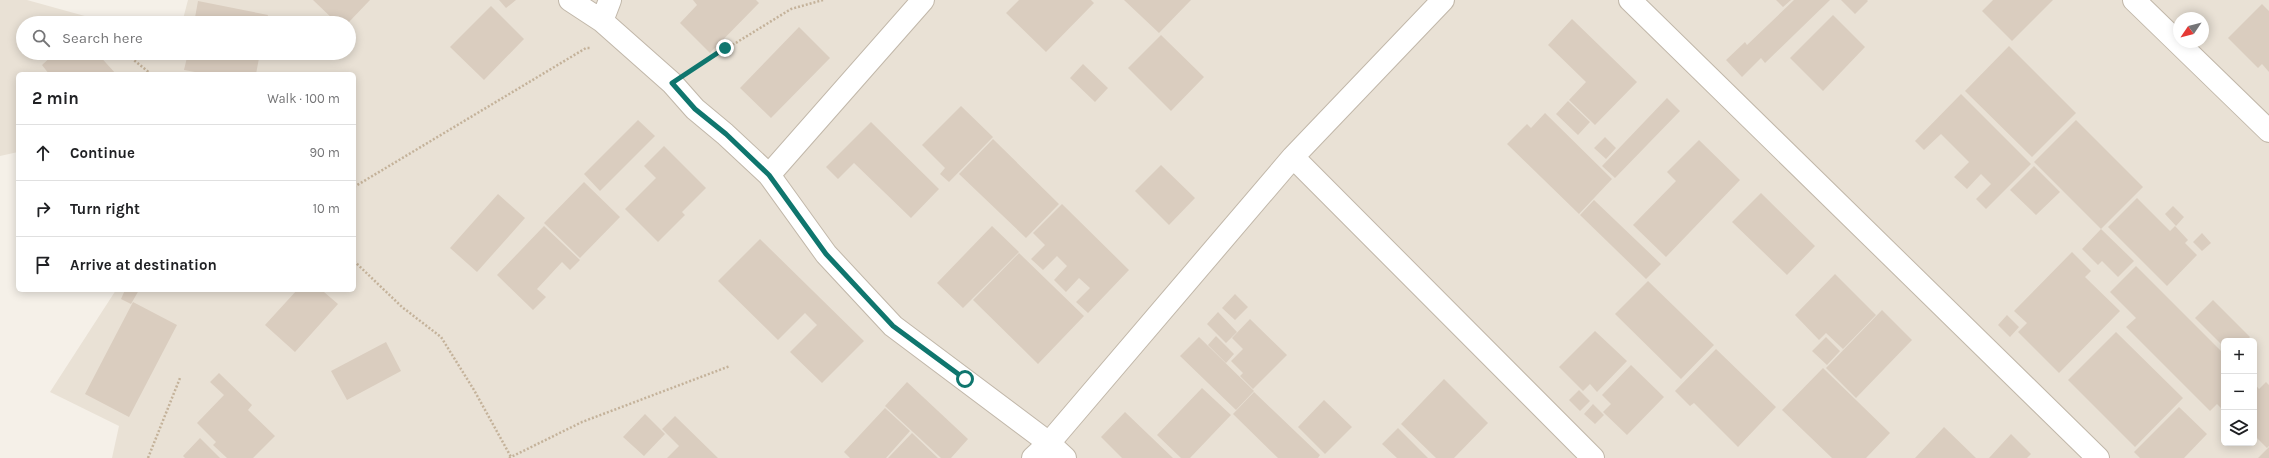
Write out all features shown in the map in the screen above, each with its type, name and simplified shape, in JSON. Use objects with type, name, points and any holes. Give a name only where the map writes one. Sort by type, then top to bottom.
[{"type":"street","points":[[570,0],[602,22],[672,83],[695,109],[726,134],[769,175],[826,254],[893,326],[1049,443],[1065,458]]},
{"type":"street","points":[[602,22],[610,0]]},
{"type":"street","points":[[769,175],[923,0]]},
{"type":"street","points":[[1033,458],[1049,443],[1293,157],[1444,0]]},
{"type":"street","points":[[1630,0],[2098,458]]},
{"type":"street","points":[[2134,0],[2269,131]]},
{"type":"street","points":[[1293,157],[1593,458]]},
{"type":"path","points":[[672,83],[791,9],[823,0]]},
{"type":"path","points":[[356,186],[586,48],[593,48]]},
{"type":"path","points":[[134,60],[149,72]]},
{"type":"path","points":[[356,262],[402,307],[440,337],[474,390],[510,457],[582,422],[730,366]]},
{"type":"path","points":[[148,458],[180,378]]},
{"type":"shaded area","points":[[0,0],[27,0],[85,16],[16,16],[16,60],[356,60],[356,16],[184,16],[188,0],[2269,0],[2269,458],[112,458],[119,426],[50,392],[115,292],[356,292],[356,72],[16,72],[16,152],[0,156]]},
{"type":"building","points":[[313,0],[370,0],[355,16],[330,16]]},
{"type":"building","points":[[499,0],[516,0],[506,8]]},
{"type":"building","points":[[693,0],[756,0],[759,3],[710,53],[680,23],[697,5]]},
{"type":"building","points":[[1019,0],[1091,0],[1094,3],[1046,52],[1006,13]]},
{"type":"building","points":[[1124,0],[1191,0],[1159,33]]},
{"type":"building","points":[[1776,0],[1791,0],[1783,7]]},
{"type":"building","points":[[1794,0],[1830,0],[1765,63],[1761,58],[1742,77],[1726,60],[1745,42],[1747,45]]},
{"type":"building","points":[[1841,0],[1867,0],[1868,1],[1855,14]]},
{"type":"building","points":[[1993,0],[2053,0],[2012,41],[1982,11]]},
{"type":"building","points":[[198,1],[268,15],[268,16],[195,16]]},
{"type":"building","points":[[2262,4],[2269,11],[2269,72],[2262,64],[2258,68],[2228,38]]},
{"type":"building","points":[[491,6],[524,39],[484,80],[450,47]]},
{"type":"building","points":[[1833,15],[1865,47],[1823,91],[1790,58]]},
{"type":"building","points":[[1572,19],[1637,82],[1595,125],[1569,100],[1586,82],[1548,45]]},
{"type":"building","points":[[799,27],[830,58],[771,118],[740,88]]},
{"type":"building","points":[[1161,35],[1204,77],[1171,111],[1128,68]]},
{"type":"building","points":[[2009,46],[2076,113],[2032,157],[1965,91]]},
{"type":"building","points":[[47,60],[103,60],[114,72],[47,72],[42,65]]},
{"type":"building","points":[[186,60],[259,60],[256,72],[195,72],[184,70]]},
{"type":"building","points":[[1083,64],[1108,88],[1095,102],[1070,78]]},
{"type":"building","points":[[1961,94],[2031,164],[1986,209],[1976,199],[1991,184],[1981,174],[1967,189],[1954,177],[1969,162],[1941,134],[1924,150],[1915,141]]},
{"type":"building","points":[[1667,98],[1680,111],[1615,178],[1602,166]]},
{"type":"building","points":[[1568,101],[1590,122],[1578,135],[1556,114]]},
{"type":"building","points":[[961,106],[993,137],[949,182],[940,174],[945,168],[922,145]]},
{"type":"building","points":[[1545,113],[1612,179],[1579,214],[1507,144],[1527,124],[1531,128]]},
{"type":"building","points":[[638,120],[655,136],[600,191],[584,174]]},
{"type":"building","points":[[2076,120],[2143,187],[2101,229],[2034,162]]},
{"type":"building","points":[[871,122],[939,189],[911,218],[854,163],[838,179],[826,167]]},
{"type":"building","points":[[1605,137],[1616,148],[1606,159],[1594,148]]},
{"type":"building","points":[[993,139],[1059,204],[1026,238],[959,174]]},
{"type":"building","points":[[1699,140],[1740,180],[1666,257],[1633,225],[1676,181],[1667,172]]},
{"type":"building","points":[[664,146],[706,188],[682,212],[685,215],[658,242],[625,209],[656,178],[644,166]]},
{"type":"building","points":[[1161,165],[1195,198],[1169,225],[1135,191]]},
{"type":"building","points":[[2034,166],[2060,192],[2036,215],[2010,190]]},
{"type":"building","points":[[584,182],[620,217],[580,258],[544,223]]},
{"type":"building","points":[[1761,193],[1815,246],[1787,275],[1732,222]]},
{"type":"building","points":[[498,194],[525,218],[477,272],[450,248]]},
{"type":"building","points":[[2137,198],[2170,231],[2175,226],[2188,240],[2185,243],[2197,255],[2167,286],[2108,227]]},
{"type":"building","points":[[1594,200],[1661,264],[1646,279],[1580,215]]},
{"type":"building","points":[[1062,204],[1129,270],[1088,313],[1076,302],[1090,288],[1079,278],[1066,292],[1054,280],[1067,266],[1057,256],[1043,270],[1031,259],[1045,245],[1033,233]]},
{"type":"building","points":[[2173,206],[2184,217],[2176,226],[2165,214]]},
{"type":"building","points":[[544,226],[580,260],[570,270],[562,262],[537,289],[546,297],[533,310],[497,275]]},
{"type":"building","points":[[992,226],[1019,252],[963,308],[937,283]]},
{"type":"building","points":[[2101,229],[2134,261],[2118,277],[2102,261],[2098,265],[2082,249]]},
{"type":"building","points":[[2202,233],[2211,243],[2202,251],[2193,242]]},
{"type":"building","points":[[760,239],[864,341],[822,383],[790,352],[817,325],[805,313],[778,340],[718,281]]},
{"type":"building","points":[[2072,252],[2091,271],[2085,277],[2120,311],[2059,373],[2018,332],[2027,323],[2014,311]]},
{"type":"building","points":[[1019,253],[1084,316],[1038,364],[973,300]]},
{"type":"building","points":[[2136,266],[2221,351],[2221,408],[2217,404],[2210,411],[2126,327],[2136,318],[2110,292]]},
{"type":"building","points":[[1835,274],[1876,315],[1843,349],[1826,333],[1819,340],[1795,315]]},
{"type":"building","points":[[1648,281],[1714,345],[1681,379],[1615,314]]},
{"type":"building","points":[[124,292],[138,292],[131,304],[121,299]]},
{"type":"building","points":[[295,292],[324,292],[338,304],[295,352],[265,325]]},
{"type":"building","points":[[1235,294],[1248,307],[1235,320],[1222,308]]},
{"type":"building","points":[[2213,300],[2250,337],[2221,338],[2221,344],[2195,318]]},
{"type":"building","points":[[133,302],[177,325],[129,417],[85,394]]},
{"type":"building","points":[[1882,310],[1912,340],[1856,398],[1826,368]]},
{"type":"building","points":[[1218,312],[1237,332],[1226,343],[1207,324]]},
{"type":"building","points":[[2007,315],[2019,327],[2010,337],[1998,325]]},
{"type":"building","points":[[1250,319],[1287,355],[1253,389],[1240,376],[1243,373],[1231,361],[1243,349],[1232,338]]},
{"type":"building","points":[[1595,331],[1627,361],[1597,392],[1590,384],[1583,391],[1559,367]]},
{"type":"building","points":[[2116,332],[2183,398],[2135,447],[2068,380]]},
{"type":"building","points":[[1216,336],[1234,354],[1226,363],[1208,345]]},
{"type":"building","points":[[1199,337],[1254,391],[1236,410],[1180,356]]},
{"type":"building","points":[[1826,337],[1840,351],[1827,365],[1812,351]]},
{"type":"building","points":[[386,342],[401,371],[347,400],[331,371]]},
{"type":"building","points":[[1716,349],[1776,407],[1738,447],[1694,403],[1690,406],[1675,391]]},
{"type":"building","points":[[1631,365],[1664,397],[1627,435],[1603,412],[1611,404],[1602,395]]},
{"type":"building","points":[[1823,368],[1890,433],[1866,458],[1832,458],[1782,410]]},
{"type":"building","points":[[219,373],[252,405],[248,410],[275,436],[253,458],[227,458],[213,445],[216,442],[197,423],[224,395],[210,382]]},
{"type":"building","points":[[1444,379],[1488,423],[1454,458],[1436,458],[1401,424]]},
{"type":"building","points":[[907,382],[968,439],[951,458],[941,458],[885,406]]},
{"type":"building","points":[[2266,382],[2269,385],[2269,446],[2267,448],[2257,438],[2257,387],[2259,389]]},
{"type":"building","points":[[1202,388],[1231,415],[1190,458],[1181,458],[1157,435]]},
{"type":"building","points":[[1579,390],[1590,401],[1580,411],[1569,400]]},
{"type":"building","points":[[1254,392],[1320,455],[1318,458],[1278,458],[1233,414]]},
{"type":"building","points":[[1324,400],[1352,427],[1325,454],[1298,427]]},
{"type":"building","points":[[1593,404],[1604,415],[1595,424],[1584,414]]},
{"type":"building","points":[[2179,407],[2207,434],[2184,458],[2140,458],[2134,452]]},
{"type":"building","points":[[885,408],[910,431],[886,458],[850,458],[844,452]]},
{"type":"building","points":[[1125,412],[1173,458],[1122,458],[1101,437]]},
{"type":"building","points":[[645,414],[665,434],[644,456],[623,437]]},
{"type":"building","points":[[675,416],[718,458],[667,458],[679,446],[662,429]]},
{"type":"building","points":[[1944,427],[1976,458],[1915,458]]},
{"type":"building","points":[[1398,428],[1428,458],[1397,458],[1382,444]]},
{"type":"building","points":[[912,433],[938,458],[888,458]]},
{"type":"building","points":[[2011,434],[2031,454],[2027,458],[1989,458]]},
{"type":"building","points":[[200,438],[220,458],[185,458],[183,456]]},
{"type":"building","points":[[2269,447],[2269,458],[2258,458]]},
{"type":"route","points":[[725,48],[672,83],[695,109],[726,134],[769,175],[826,254],[893,326],[965,379]]}]
